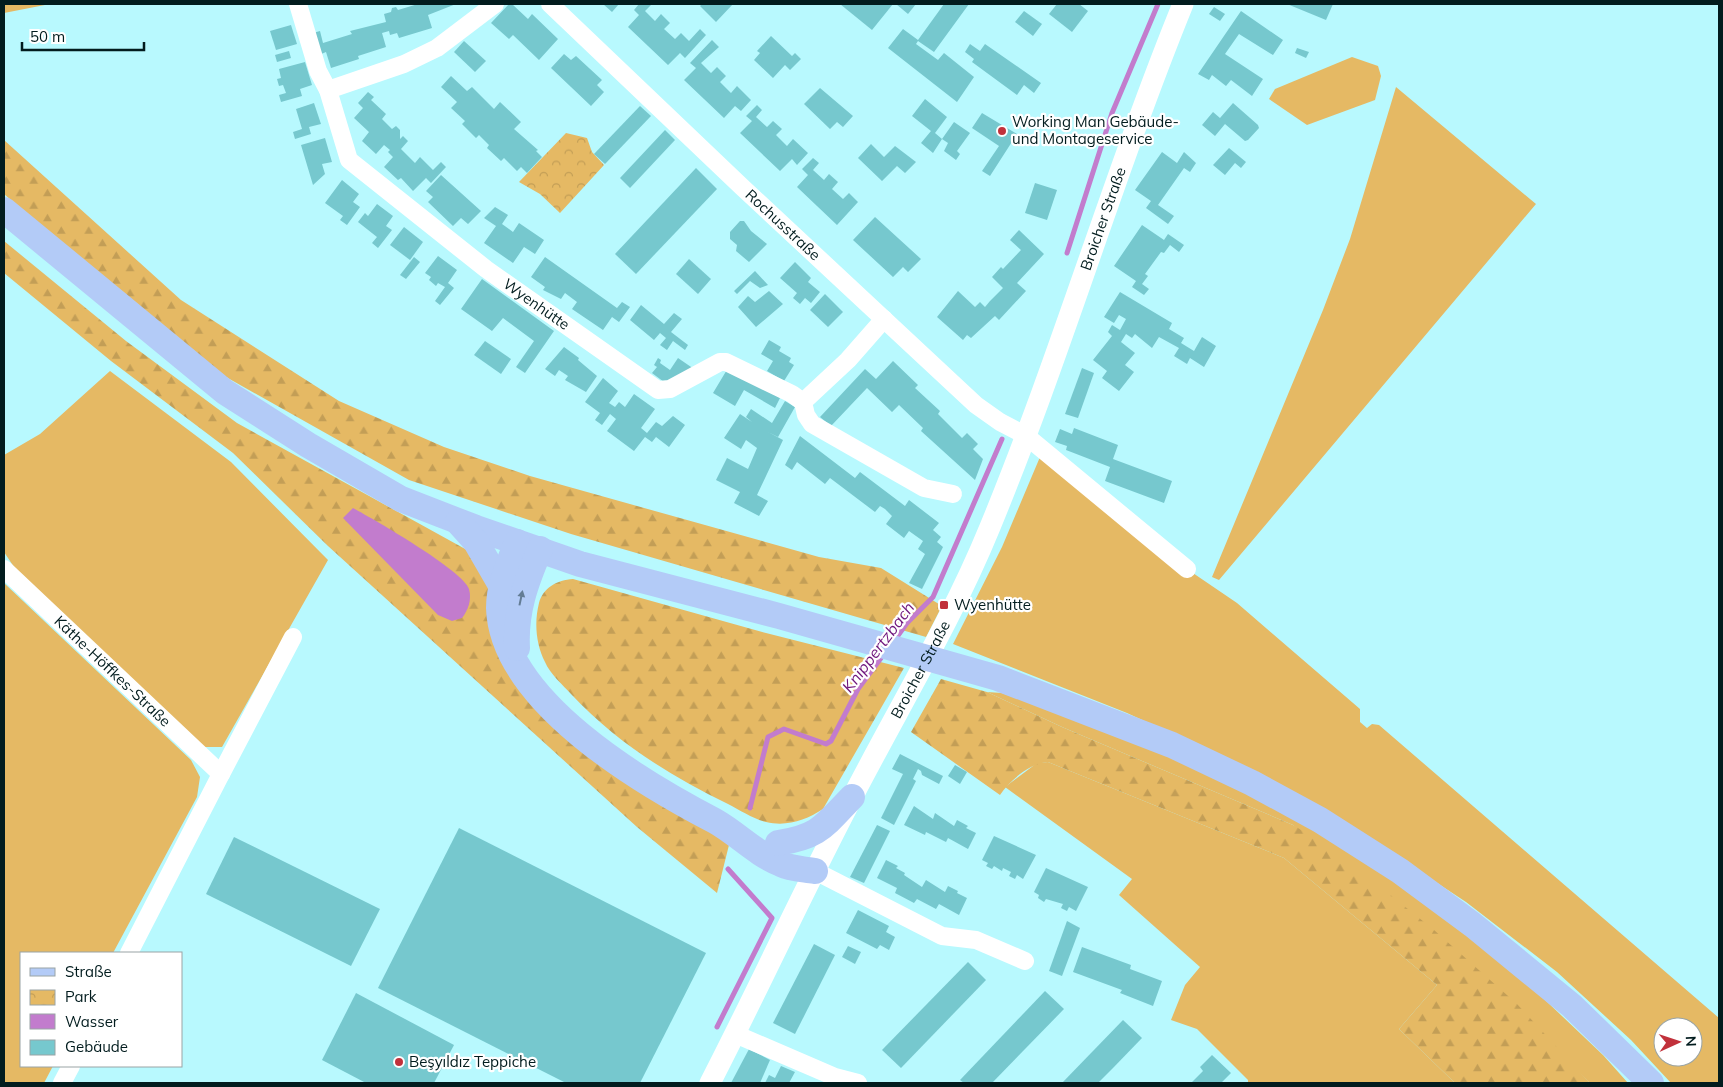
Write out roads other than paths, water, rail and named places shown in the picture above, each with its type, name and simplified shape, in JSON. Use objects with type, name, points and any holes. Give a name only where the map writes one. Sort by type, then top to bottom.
[{"type":"main road","points":[[4,210],[38,240],[225,392],[308,445],[401,499],[457,521],[580,564],[998,678],[1172,745],[1252,783],[1320,820],[1400,870],[1508,951],[1572,1006],[1650,1082]]},
{"type":"main road","points":[[457,521],[476,542],[502,587]]},
{"type":"main road","points":[[528,546],[502,587],[499,608],[503,631],[517,664],[532,688],[555,713],[584,738],[674,800],[719,823],[778,843],[795,852],[815,871]]},
{"type":"main road","points":[[517,664],[516,624],[524,586],[528,546]]},
{"type":"main road","points":[[778,843],[802,839],[822,828],[852,797]]},
{"type":"main road","points":[[719,823],[756,851],[783,865],[815,871]]},
{"type":"street","name":"Wyenhütte","points":[[298,4],[318,71],[328,90],[349,160],[356,167],[486,269],[658,390],[670,389],[720,362],[726,362],[792,394],[803,402]]},
{"type":"street","points":[[328,90],[404,64],[437,48],[495,4]]},
{"type":"street","name":"Rochusstraße","points":[[550,4],[976,405],[1000,422],[1026,436]]},
{"type":"street","name":"Broicher Straße","points":[[710,1083],[852,797],[951,612],[989,528],[1026,436],[1119,172],[1183,4]]},
{"type":"street","points":[[884,319],[848,360],[803,402],[806,416],[812,424],[924,488],[953,494]]},
{"type":"street","points":[[1026,436],[1187,569]]},
{"type":"street","name":"Käthe-Höffkes-Straße","points":[[4,569],[221,774]]},
{"type":"street","points":[[130,952],[293,638]]},
{"type":"street","points":[[815,871],[942,936],[976,940],[1024,961]]},
{"type":"street","points":[[735,1034],[834,1077],[858,1083]]},
{"type":"street","points":[[62,1083],[70,1067]]},
{"type":"water","points":[[353,508],[417,546],[463,581],[469,589],[470,601],[462,618],[452,621],[438,615],[343,518]]},
{"type":"waterway","name":"Knippertzbach","points":[[1067,253],[1112,113],[1158,4]]},
{"type":"waterway","name":"Knippertzbach","points":[[894,641],[907,623],[933,597],[1002,439]]},
{"type":"waterway","name":"Knippertzbach","points":[[750,808],[768,737],[784,729],[826,744],[831,741],[858,689],[884,654]]},
{"type":"waterway","name":"Knippertzbach","points":[[717,1027],[772,918],[728,869]]},
{"type":"place","name":"Working Man Gebäude- und Montageservice","points":[[1002,131]]},
{"type":"place","name":"Wyenhütte","points":[[944,605]]},
{"type":"place","name":"Beşyıldız Teppiche","points":[[399,1062]]}]
